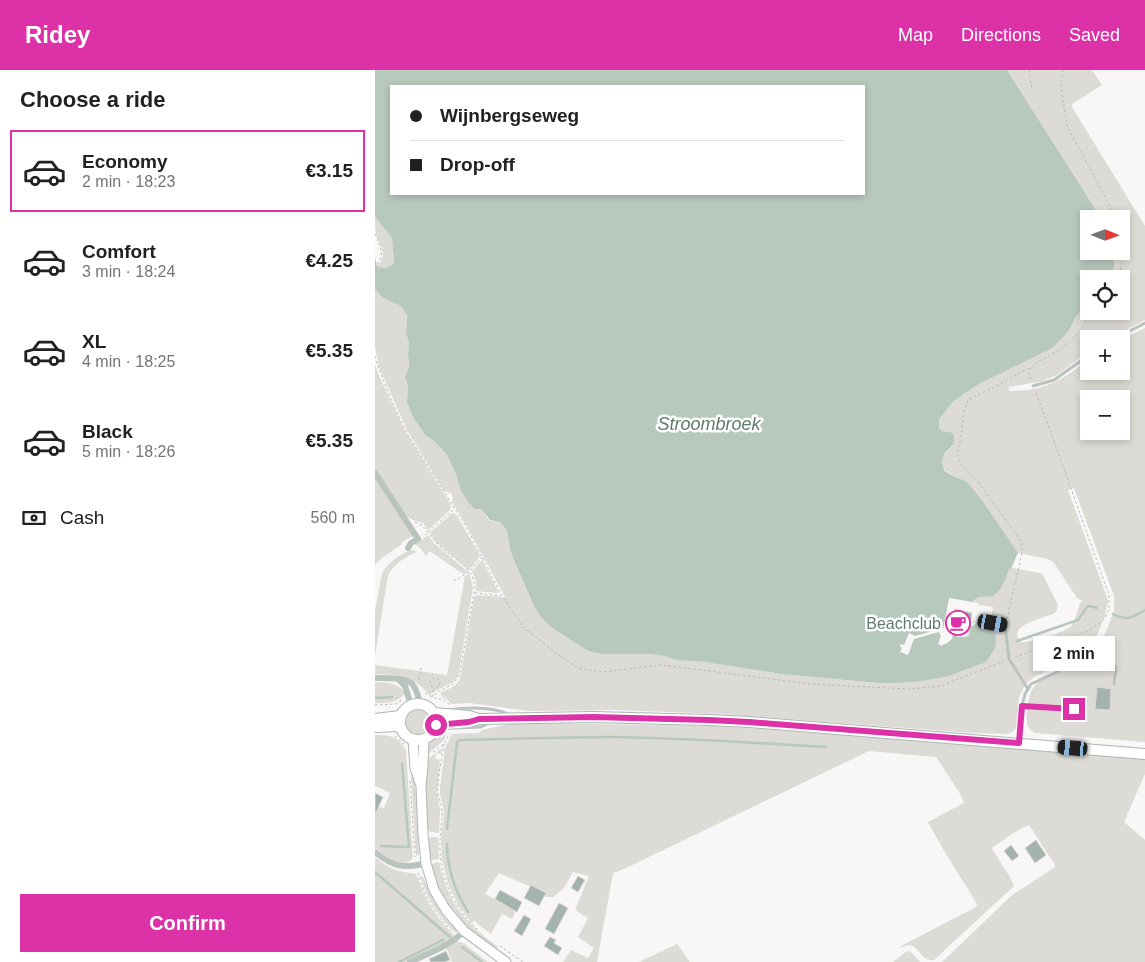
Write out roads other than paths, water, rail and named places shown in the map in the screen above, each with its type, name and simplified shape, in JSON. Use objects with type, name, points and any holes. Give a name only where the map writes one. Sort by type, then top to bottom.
[{"type":"main road","points":[[375,719],[398,726],[404,735],[413,740],[424,739],[432,734],[436,725],[436,719],[434,713],[426,705],[416,704],[403,711],[398,726]]},
{"type":"main road","points":[[434,713],[469,716],[479,719],[593,717],[716,720],[1145,754]]},
{"type":"main road","points":[[436,725],[469,722],[479,719]]},
{"type":"main road","points":[[375,727],[398,726]]},
{"type":"street","points":[[375,473],[418,539],[411,543],[408,548]]},
{"type":"street","points":[[375,678],[406,680],[412,684],[416,704]]},
{"type":"street","points":[[398,679],[405,686],[416,704]]},
{"type":"street","points":[[424,739],[421,786],[423,834],[429,877],[439,901],[453,919],[464,931],[506,962]]},
{"type":"street","points":[[413,740],[415,768],[421,786]]},
{"type":"street","points":[[375,852],[390,863],[398,866],[409,867],[426,863]]},
{"type":"street","points":[[410,962],[446,946],[464,931]]},
{"type":"lane","points":[[1130,330],[1145,322]]},
{"type":"lane","points":[[1033,386],[1054,380],[1080,361]]},
{"type":"lane","points":[[992,623],[1005,625],[1009,659],[1028,689]]},
{"type":"lane","points":[[1019,743],[1022,706],[1025,694],[1031,684],[1081,661],[1093,650],[1116,668],[1114,684]]},
{"type":"lane","points":[[1022,706],[1074,709]]},
{"type":"lane","points":[[434,713],[479,708],[503,711],[518,718]]},
{"type":"lane","points":[[436,725],[450,728],[481,727],[499,719]]},
{"type":"water","name":"Stroombroek","points":[[375,70],[1007,70],[1096,210],[1080,210],[1080,260],[1114,260],[1114,267],[1113,270],[1080,270],[1080,311],[1068,332],[1052,348],[981,383],[965,393],[953,402],[939,419],[939,428],[954,435],[952,446],[945,453],[942,461],[944,470],[967,482],[1018,553],[1000,589],[993,596],[978,597],[972,602],[949,598],[943,630],[938,644],[942,646],[946,644],[952,639],[953,634],[957,635],[957,637],[969,635],[970,626],[973,626],[978,621],[990,623],[988,626],[995,633],[995,648],[986,662],[948,676],[922,681],[878,683],[781,674],[705,662],[676,660],[650,654],[601,654],[588,651],[551,627],[535,608],[513,558],[507,530],[500,522],[490,520],[481,509],[475,509],[469,503],[460,489],[456,474],[447,455],[433,440],[425,435],[413,417],[407,402],[408,385],[405,377],[409,367],[409,343],[406,333],[407,315],[401,306],[387,300],[375,289],[375,257],[377,266],[382,268],[386,268],[394,263],[392,238],[375,217]]},
{"type":"waterway","points":[[1017,641],[1078,620],[1087,607],[1097,608]]},
{"type":"waterway","points":[[1113,614],[1129,618],[1145,610]]},
{"type":"waterway","points":[[375,698],[392,697]]},
{"type":"waterway","points":[[447,829],[457,743],[461,740],[613,737],[826,747]]},
{"type":"waterway","points":[[381,846],[409,847],[402,763]]},
{"type":"waterway","points":[[447,844],[448,862],[453,880],[468,912]]},
{"type":"waterway","points":[[375,872],[450,937]]},
{"type":"waterway","points":[[399,962],[443,940]]},
{"type":"waterway","points":[[462,947],[482,962]]},
{"type":"place","name":"Beachclub","points":[[958,623]]}]
